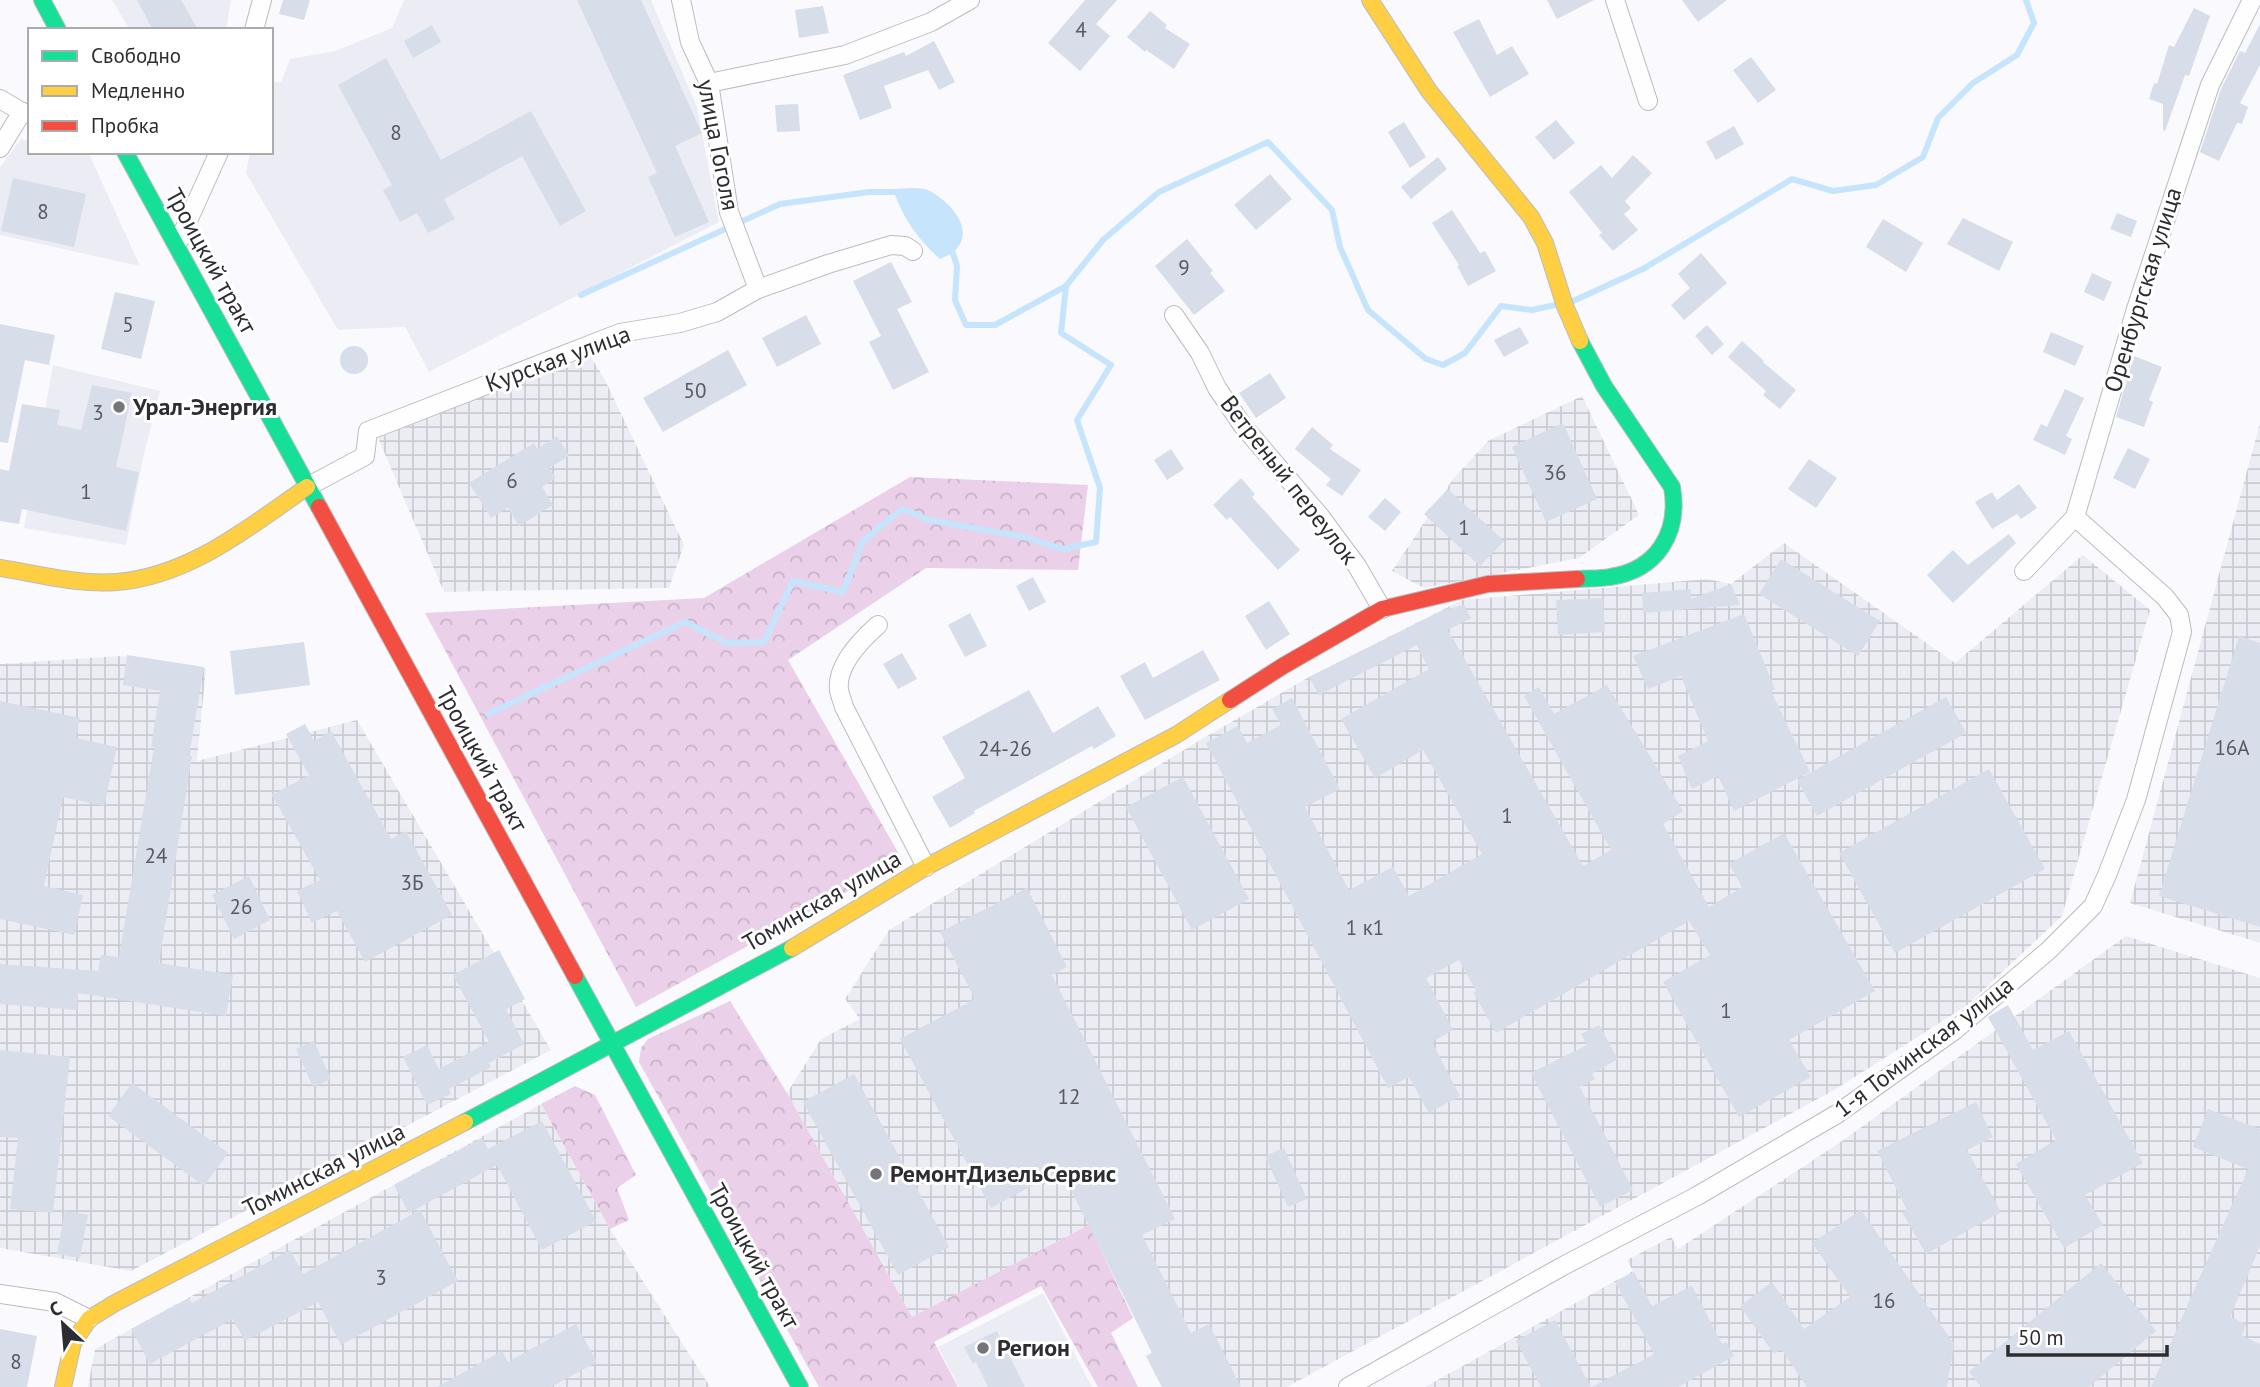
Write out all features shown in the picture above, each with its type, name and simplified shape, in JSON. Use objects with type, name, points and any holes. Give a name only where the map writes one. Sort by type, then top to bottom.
[{"type":"street","points":[[42,0],[57,28]]},
{"type":"street","points":[[255,28],[262,0]]},
{"type":"street","name":"улица Гоголя","points":[[681,0],[690,41],[709,83],[729,212],[758,289]]},
{"type":"street","points":[[709,83],[845,55],[931,22],[970,0]]},
{"type":"street","name":"Томинская улица","points":[[63,1387],[73,1343],[89,1319],[115,1303],[803,942],[926,867],[1175,735],[1283,666],[1382,609],[1488,584],[1611,577],[1637,569],[1659,552],[1672,528],[1675,504],[1672,487],[1604,386],[1582,346],[1565,306],[1545,243],[1531,217],[1429,91],[1370,0]]},
{"type":"street","points":[[1615,0],[1648,101]]},
{"type":"street","name":"Оренбургская улица","points":[[2024,571],[2075,517],[2136,309],[2210,85],[2252,0]]},
{"type":"street","points":[[0,99],[26,113],[0,148]]},
{"type":"street","name":"Троицкий тракт","points":[[126,154],[800,1387]]},
{"type":"street","points":[[177,245],[218,154]]},
{"type":"street","name":"Курская улица","points":[[307,487],[365,456],[368,431],[518,371],[620,334],[680,323],[717,312],[758,289],[828,264],[891,245],[905,246],[913,251]]},
{"type":"street","name":"Ветреный переулок","points":[[1174,315],[1243,426],[1320,516],[1357,566],[1382,609]]},
{"type":"street","points":[[0,568],[96,582],[149,578],[202,556],[307,487]]},
{"type":"street","name":"1-я Томинская улица","points":[[1348,1387],[1563,1266],[1706,1191],[1837,1114],[1955,1030],[2049,950],[2093,906],[2136,800],[2182,632],[2179,615],[2165,597],[2075,517]]},
{"type":"street","points":[[878,625],[864,637],[843,669],[839,689],[844,707],[926,867]]},
{"type":"street","points":[[0,1294],[55,1302],[89,1319]]},
{"type":"shaded area","points":[[112,0],[231,0],[226,28],[129,28]]},
{"type":"shaded area","points":[[404,0],[651,0],[697,107],[719,222],[429,372],[405,327],[338,330],[246,173],[250,154],[273,154],[273,82],[281,82],[290,59],[335,51],[392,28]]},
{"type":"shaded area","points":[[21,139],[28,141],[28,154],[90,156],[140,266],[0,235],[0,167]]},
{"type":"shaded area","points":[[589,354],[604,378],[684,545],[669,588],[444,592],[378,438]]},
{"type":"shaded area","points":[[53,365],[160,391],[143,458],[126,545],[24,528]]},
{"type":"shaded area","points":[[1582,396],[1639,515],[1579,558],[1424,588],[1392,571],[1453,479],[1488,441]]},
{"type":"shaded area","points":[[2260,423],[2260,943],[2130,903]]},
{"type":"shaded area","points":[[1784,543],[1955,663],[2083,555],[2150,610],[2062,916],[1966,1006],[1836,1089],[1287,1387],[1162,1387],[1146,1356],[1152,1352],[1089,1225],[912,1318],[787,1093],[821,1039],[860,1019],[845,999],[889,930],[1202,739],[1309,677],[1462,600],[1707,579],[1731,584]]},
{"type":"shaded area","points":[[119,656],[206,668],[197,761],[357,720],[551,1050],[131,1271],[0,1248],[0,664]]},
{"type":"shaded area","points":[[2126,936],[2260,978],[2260,1387],[1425,1387],[1633,1271],[1627,1260],[1671,1237],[1678,1249],[1842,1141]]},
{"type":"shaded area","points":[[541,1104],[610,1229],[710,1387],[88,1387],[95,1349]]},
{"type":"shaded area","points":[[1043,1293],[1092,1387],[959,1387],[938,1347]]},
{"type":"green space","points":[[910,477],[1088,485],[1078,570],[926,568],[788,660],[903,861],[636,1007],[425,613],[704,598]]},
{"type":"green space","points":[[730,1001],[787,1093],[912,1317],[1089,1225],[1133,1318],[1111,1333],[1138,1387],[1098,1387],[1041,1286],[934,1342],[958,1387],[819,1387],[639,1062],[641,1048],[648,1039]]},
{"type":"green space","points":[[575,1086],[595,1095],[636,1175],[617,1188],[629,1220],[610,1229],[541,1104]]},
{"type":"water","points":[[893,189],[926,189],[950,207],[962,225],[963,235],[953,252],[940,259],[925,244],[906,218]]},
{"type":"building","points":[[137,0],[181,0],[197,28],[152,28]]},
{"type":"building","points":[[283,0],[310,0],[304,20],[279,14]]},
{"type":"building","points":[[577,0],[641,0],[702,133],[675,146],[709,222],[675,237],[648,177],[657,173]]},
{"type":"building","points":[[1085,0],[1117,0],[1096,24],[1110,36],[1080,71],[1048,43]]},
{"type":"building","points":[[1547,0],[1594,0],[1557,19]]},
{"type":"building","points":[[1682,0],[1727,0],[1698,22]]},
{"type":"building","points":[[823,6],[829,33],[799,38],[795,10]]},
{"type":"building","points":[[2194,8],[2210,16],[2189,76],[2185,75],[2165,131],[2163,104],[2149,99],[2154,83],[2157,84],[2169,45],[2174,47]]},
{"type":"building","points":[[1150,11],[1167,25],[1165,28],[1190,44],[1174,69],[1146,50],[1145,52],[1127,37]]},
{"type":"building","points":[[1479,19],[1497,55],[1512,46],[1529,74],[1490,97],[1453,32]]},
{"type":"building","points":[[2260,24],[2260,65],[2240,103],[2248,107],[2242,124],[2237,123],[2219,161],[2200,152],[2221,89],[2240,51],[2245,53]]},
{"type":"building","points":[[432,25],[441,42],[413,58],[404,41]]},
{"type":"building","points":[[934,41],[955,82],[939,90],[928,70],[884,86],[892,108],[860,120],[843,75],[904,52],[906,56]]},
{"type":"building","points":[[1751,57],[1776,90],[1758,103],[1733,70]]},
{"type":"building","points":[[386,58],[441,160],[531,111],[586,211],[560,226],[522,156],[444,199],[455,219],[428,233],[417,213],[400,222],[383,190],[392,185],[338,85]]},
{"type":"building","points":[[798,104],[800,131],[777,132],[775,105]]},
{"type":"building","points":[[1556,120],[1575,143],[1554,160],[1535,137]]},
{"type":"building","points":[[1404,122],[1426,157],[1410,168],[1388,132]]},
{"type":"building","points":[[1734,126],[1744,144],[1716,160],[1706,142]]},
{"type":"building","points":[[1633,155],[1652,173],[1625,201],[1631,208],[1624,214],[1638,230],[1613,251],[1569,192],[1601,165],[1612,178]]},
{"type":"building","points":[[1438,157],[1447,169],[1411,199],[1401,187]]},
{"type":"building","points":[[1270,174],[1292,199],[1256,230],[1234,205]]},
{"type":"building","points":[[13,178],[86,194],[74,247],[1,231]]},
{"type":"building","points":[[1452,210],[1480,253],[1485,251],[1496,271],[1468,286],[1457,266],[1459,265],[1432,223]]},
{"type":"building","points":[[2117,213],[2137,221],[2131,237],[2110,229]]},
{"type":"building","points":[[1963,218],[2013,242],[1999,271],[1947,244]]},
{"type":"building","points":[[1883,219],[1923,243],[1906,272],[1866,247]]},
{"type":"building","points":[[1187,239],[1213,271],[1210,273],[1225,291],[1194,315],[1155,266]]},
{"type":"building","points":[[1701,253],[1727,283],[1684,320],[1671,305],[1690,288],[1678,274]]},
{"type":"building","points":[[891,262],[912,302],[897,309],[929,372],[893,390],[869,342],[881,336],[853,281]]},
{"type":"building","points":[[2092,273],[2112,282],[2104,301],[2084,292]]},
{"type":"building","points":[[115,292],[155,301],[141,359],[101,349]]},
{"type":"building","points":[[806,315],[821,344],[777,367],[762,338]]},
{"type":"building","points":[[0,324],[55,335],[49,365],[25,360],[8,443],[0,442]]},
{"type":"building","points":[[1707,325],[1724,344],[1712,355],[1695,336]]},
{"type":"building","points":[[1520,327],[1529,343],[1504,357],[1494,340]]},
{"type":"building","points":[[2051,332],[2084,346],[2075,366],[2043,352]]},
{"type":"building","points":[[1742,341],[1796,390],[1780,409],[1763,395],[1766,391],[1728,357]]},
{"type":"building","points":[[354,346],[364,350],[368,360],[364,370],[354,374],[344,370],[340,360],[344,350]]},
{"type":"building","points":[[728,350],[747,385],[663,432],[643,398]]},
{"type":"building","points":[[2134,356],[2162,367],[2149,400],[2153,402],[2144,427],[2116,417]]},
{"type":"building","points":[[1270,373],[1286,398],[1256,418],[1239,393]]},
{"type":"building","points":[[92,385],[132,393],[116,467],[139,472],[126,531],[22,509],[19,524],[0,521],[0,469],[9,471],[22,404],[60,410],[57,425],[81,430]]},
{"type":"building","points":[[2065,389],[2084,398],[2066,436],[2072,439],[2065,455],[2033,440],[2041,424],[2047,427]]},
{"type":"building","points":[[1563,423],[1597,499],[1546,522],[1512,447]]},
{"type":"building","points":[[1312,427],[1333,445],[1330,449],[1361,470],[1342,496],[1326,485],[1331,479],[1295,449]]},
{"type":"building","points":[[557,436],[569,456],[549,468],[556,478],[542,487],[553,505],[519,526],[508,508],[491,518],[469,483],[534,443],[537,449]]},
{"type":"building","points":[[2128,448],[2150,459],[2135,489],[2113,478]]},
{"type":"building","points":[[1171,449],[1184,469],[1167,480],[1154,460]]},
{"type":"building","points":[[1809,459],[1837,478],[1816,508],[1788,489]]},
{"type":"building","points":[[1241,478],[1255,494],[1252,497],[1300,550],[1278,570],[1230,517],[1227,520],[1213,505]]},
{"type":"building","points":[[2019,484],[2037,508],[2021,519],[2017,514],[1992,529],[1975,502],[1992,492],[1997,500]]},
{"type":"building","points":[[1448,489],[1504,541],[1480,566],[1424,514]]},
{"type":"building","points":[[1385,498],[1401,512],[1385,531],[1368,517]]},
{"type":"building","points":[[2009,534],[2016,543],[1953,603],[1927,575],[1953,550],[1968,565]]},
{"type":"building","points":[[1781,559],[1880,621],[1858,656],[1759,594]]},
{"type":"building","points":[[1033,577],[1046,602],[1029,611],[1016,586]]},
{"type":"building","points":[[1731,584],[1740,605],[1643,613],[1642,593],[1691,589],[1691,599]]},
{"type":"building","points":[[1603,598],[1605,632],[1558,635],[1556,600]]},
{"type":"building","points":[[1269,601],[1290,634],[1266,650],[1245,616]]},
{"type":"building","points":[[1464,605],[1471,618],[1448,630],[1583,866],[1611,850],[1524,696],[1539,687],[1554,714],[1607,685],[1683,811],[1663,824],[1709,907],[1742,887],[1729,864],[1784,833],[1875,991],[1789,1040],[1811,1077],[1739,1117],[1663,982],[1710,955],[1689,921],[1496,1033],[1459,960],[1426,978],[1453,1030],[1432,1042],[1460,1096],[1429,1113],[1409,1077],[1388,1088],[1206,743],[1238,726],[1247,743],[1281,725],[1272,709],[1292,698],[1340,789],[1305,807],[1349,890],[1393,867],[1409,896],[1482,854],[1423,750],[1375,778],[1341,719],[1429,669],[1417,645],[1319,695],[1309,677],[1443,610]]},
{"type":"building","points":[[970,613],[987,646],[965,657],[948,625]]},
{"type":"building","points":[[1744,614],[1775,689],[1771,691],[1810,772],[1734,811],[1718,776],[1692,789],[1678,756],[1708,741],[1681,676],[1648,689],[1633,656]]},
{"type":"building","points":[[2239,636],[2260,643],[2260,927],[2159,896]]},
{"type":"building","points":[[304,642],[310,685],[235,695],[230,651]]},
{"type":"building","points":[[1203,650],[1220,680],[1145,720],[1120,676],[1145,662],[1153,678]]},
{"type":"building","points":[[902,653],[917,679],[898,689],[883,664]]},
{"type":"building","points":[[127,655],[204,667],[159,963],[233,975],[226,1016],[78,993],[77,1010],[0,1004],[0,964],[98,971],[101,955],[119,957],[154,747],[151,747],[160,691],[123,685]]},
{"type":"building","points":[[1029,690],[1053,733],[1098,706],[1116,736],[1094,749],[1092,746],[974,811],[975,813],[950,828],[932,797],[965,778],[942,737]]},
{"type":"building","points":[[1946,697],[1966,733],[1817,816],[1797,780]]},
{"type":"building","points":[[0,701],[80,718],[76,738],[117,747],[104,806],[63,797],[44,886],[83,895],[74,935],[0,919]]},
{"type":"building","points":[[305,724],[314,741],[331,731],[391,839],[406,831],[452,915],[365,962],[337,911],[312,923],[297,891],[320,880],[272,795],[309,775],[286,734]]},
{"type":"building","points":[[1989,769],[2045,869],[1895,953],[1839,853]]},
{"type":"building","points":[[1183,777],[1249,899],[1192,930],[1126,807]]},
{"type":"building","points":[[249,876],[270,920],[234,939],[212,895]]},
{"type":"building","points":[[1027,888],[1067,967],[1052,975],[1175,1219],[1142,1235],[1191,1333],[1209,1324],[1241,1387],[1162,1387],[1146,1356],[1152,1353],[1061,1170],[991,1208],[900,1039],[975,999],[940,932]]},
{"type":"building","points":[[499,950],[525,999],[506,1009],[524,1044],[489,1063],[491,1067],[449,1089],[451,1094],[427,1105],[403,1057],[427,1045],[439,1069],[489,1042],[453,975]]},
{"type":"building","points":[[2008,1005],[2033,1050],[2069,1031],[2143,1163],[2085,1195],[2103,1225],[2064,1248],[2016,1164],[2056,1140],[1988,1017]]},
{"type":"building","points":[[1599,1025],[1618,1059],[1592,1074],[1595,1079],[1580,1087],[1633,1190],[1600,1207],[1531,1073],[1587,1045],[1581,1034]]},
{"type":"building","points":[[314,1041],[331,1079],[313,1087],[296,1049]]},
{"type":"building","points":[[0,1050],[70,1057],[53,1213],[10,1209],[18,1138],[0,1137]]},
{"type":"building","name":"РемонтДизельСервис","points":[[854,1074],[949,1247],[898,1275],[803,1102]]},
{"type":"building","points":[[132,1083],[228,1153],[204,1186],[108,1116]]},
{"type":"building","points":[[1976,1102],[1993,1137],[1967,1150],[2001,1212],[1926,1254],[1902,1212],[1907,1210],[1877,1151]]},
{"type":"building","points":[[2208,1109],[2260,1129],[2260,1246],[2230,1317],[2246,1324],[2242,1336],[2260,1344],[2260,1387],[2151,1387],[2248,1169],[2193,1147]]},
{"type":"building","points":[[542,1121],[596,1221],[542,1250],[497,1165],[409,1213],[394,1185],[482,1138],[488,1149]]},
{"type":"building","points":[[1284,1148],[1307,1199],[1288,1207],[1265,1156]]},
{"type":"building","points":[[420,1210],[458,1281],[341,1345],[318,1302],[245,1341],[233,1319],[150,1364],[131,1329],[189,1298],[192,1303],[290,1250],[303,1274]]},
{"type":"building","points":[[1861,1210],[1954,1344],[1947,1387],[1807,1387],[1781,1349],[1774,1354],[1740,1306],[1772,1282],[1804,1329],[1850,1297],[1812,1243]]},
{"type":"building","points":[[65,1211],[88,1215],[80,1258],[57,1254]]},
{"type":"building","points":[[2101,1263],[2156,1331],[2089,1387],[1981,1387],[1969,1372]]},
{"type":"building","points":[[1634,1272],[1652,1306],[1692,1286],[1722,1344],[1726,1342],[1734,1356],[1678,1387],[1592,1387],[1654,1354],[1615,1282]]},
{"type":"building","points":[[1555,1320],[1591,1387],[1541,1387],[1516,1341]]},
{"type":"building","points":[[576,1324],[597,1362],[551,1387],[437,1387],[502,1351],[508,1362]]},
{"type":"building","points":[[0,1329],[37,1336],[27,1387],[0,1387]]},
{"type":"building","points":[[997,1331],[1025,1387],[988,1387],[976,1362],[973,1364],[964,1347]]},
{"type":"waterway","points":[[1571,302],[1643,269],[1792,179],[1833,191],[1876,185],[1923,157],[1938,118],[1973,83],[2017,55],[2034,23],[2026,0]]},
{"type":"waterway","points":[[488,714],[685,622],[726,643],[764,642],[793,581],[843,592],[863,541],[902,509],[929,520],[1024,537],[1063,549],[1096,542],[1100,488],[1077,420],[1111,365],[1061,333],[1066,286],[1103,240],[1159,192],[1268,142],[1332,210],[1340,247],[1368,310],[1426,359],[1443,365],[1465,353],[1501,306],[1532,310],[1560,304]]},
{"type":"waterway","points":[[581,295],[780,204],[869,192],[901,192]]},
{"type":"waterway","points":[[951,247],[957,266],[955,300],[966,325],[995,325],[1066,286]]},
{"type":"traffic: fast","points":[[42,0],[57,28]]},
{"type":"traffic: fast","points":[[126,154],[319,507]]},
{"type":"traffic: fast","points":[[1577,579],[1606,578],[1626,573],[1652,558],[1662,547],[1668,534],[1674,504],[1672,487],[1604,386],[1580,341]]},
{"type":"traffic: fast","points":[[465,1122],[792,948]]},
{"type":"traffic: fast","points":[[575,976],[800,1387]]},
{"type":"traffic: slow","points":[[1370,0],[1429,91],[1531,217],[1545,243],[1565,306],[1580,341]]},
{"type":"traffic: slow","points":[[0,568],[102,583],[144,578],[194,560],[218,547],[307,487]]},
{"type":"traffic: slow","points":[[792,948],[926,867],[1176,735],[1230,700]]},
{"type":"traffic: slow","points":[[63,1387],[73,1343],[89,1319],[115,1303],[465,1122]]},
{"type":"traffic: jam","points":[[319,507],[575,976]]},
{"type":"traffic: jam","points":[[1230,700],[1382,609],[1488,584],[1577,579]]},
{"type":"place","name":"Урал-Энергия","points":[[119,407]]},
{"type":"place","name":"РемонтДизельСервис","points":[[876,1174]]},
{"type":"place","name":"Регион","points":[[983,1348]]}]
